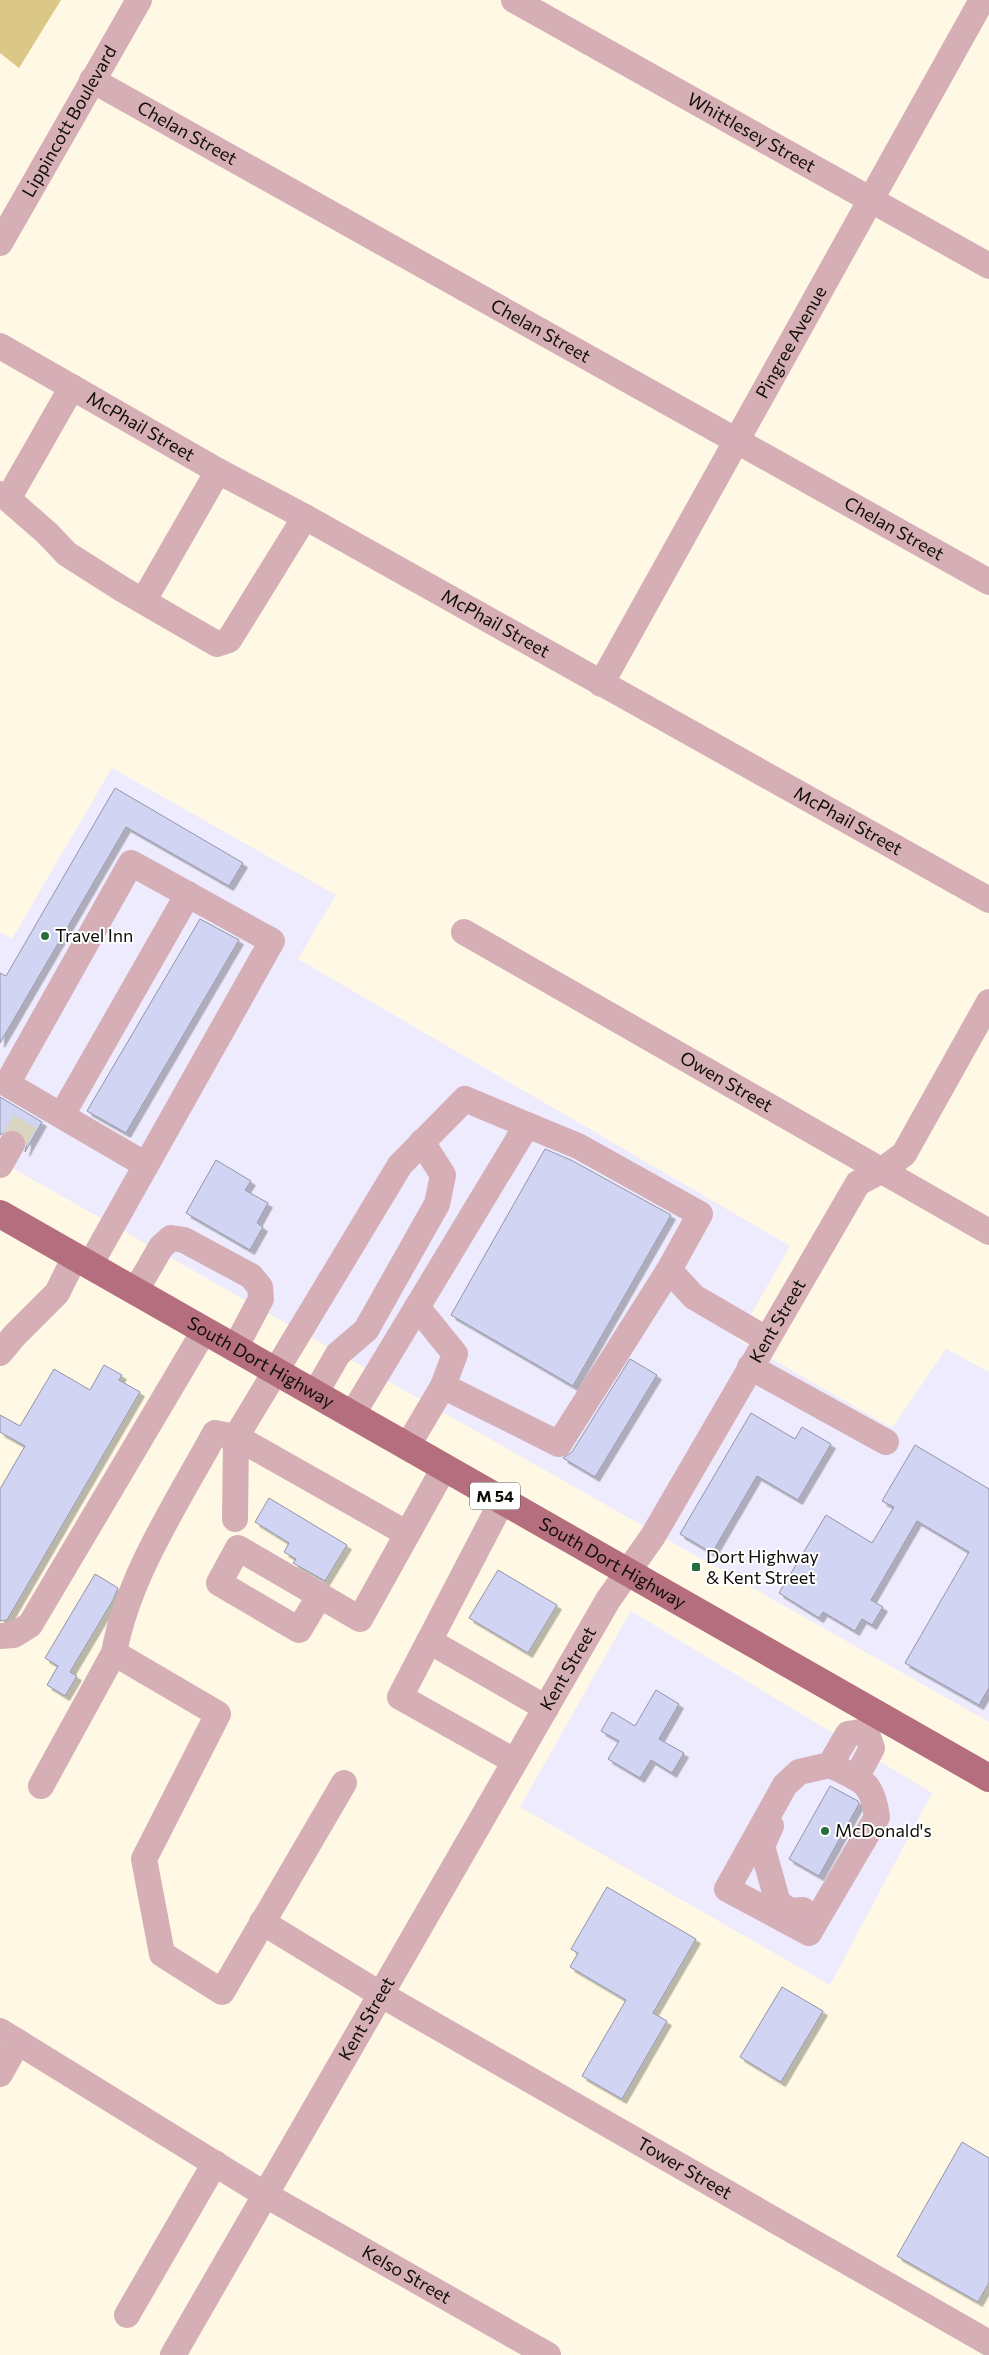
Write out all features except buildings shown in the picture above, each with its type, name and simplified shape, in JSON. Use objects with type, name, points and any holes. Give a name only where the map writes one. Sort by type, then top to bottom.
[{"type":"main road","name":"South Dort Highway","points":[[0,1214],[626,1572],[871,1722],[987,1772]]},
{"type":"street","name":"Lippincott Boulevard","points":[[0,243],[92,80],[140,0]]},
{"type":"street","name":"Whittlesey Street","points":[[514,0],[989,266]]},
{"type":"street","name":"Pingree Avenue","points":[[601,684],[982,0]]},
{"type":"street","name":"Chelan Street","points":[[92,80],[989,582]]},
{"type":"street","name":"McPhail Street","points":[[0,346],[218,471],[305,517],[989,900]]},
{"type":"street","points":[[72,387],[4,496],[47,533],[67,554],[217,644],[229,640],[305,517]]},
{"type":"street","points":[[144,600],[218,471]]},
{"type":"street","points":[[0,1354],[14,1336],[57,1293],[82,1261],[146,1165],[272,940],[130,863],[8,1084],[34,1107],[62,1115],[146,1165]]},
{"type":"street","points":[[62,1115],[188,894]]},
{"type":"street","name":"Owen Street","points":[[464,932],[989,1232]]},
{"type":"street","name":"Kent Street","points":[[173,2355],[514,1761],[626,1572],[653,1536],[750,1366],[858,1184],[881,1171],[904,1154],[989,1002]]},
{"type":"street","points":[[235,1519],[236,1437],[400,1165],[465,1099],[578,1146],[700,1214],[669,1270],[559,1444],[443,1386]]},
{"type":"street","points":[[352,1415],[527,1125]]},
{"type":"street","points":[[315,1394],[338,1354],[366,1330],[436,1204],[443,1175],[422,1142]]},
{"type":"street","points":[[135,1292],[161,1247],[171,1238],[184,1240],[251,1276],[260,1287],[261,1298],[235,1348]]},
{"type":"street","points":[[669,1270],[694,1297],[766,1339]]},
{"type":"street","points":[[407,1446],[443,1386],[454,1354],[417,1307]]},
{"type":"street","points":[[0,1636],[14,1635],[30,1625],[38,1614],[204,1331]]},
{"type":"street","points":[[750,1366],[886,1442]]},
{"type":"street","points":[[41,1786],[114,1653],[119,1626],[150,1552],[215,1433],[236,1437],[406,1534]]},
{"type":"street","points":[[320,1595],[299,1630],[219,1583],[238,1548],[320,1595],[360,1619],[444,1468]]},
{"type":"street","points":[[502,1501],[400,1697],[514,1761]]},
{"type":"street","points":[[429,1641],[546,1708]]},
{"type":"street","points":[[114,1653],[218,1714],[144,1859],[162,1954],[222,1992],[344,1783]]},
{"type":"street","points":[[830,1765],[848,1734],[871,1722],[872,1748],[856,1778]]},
{"type":"street","points":[[830,1765],[856,1778],[865,1783],[874,1796],[878,1817],[808,1933],[727,1889],[785,1785],[799,1772],[830,1765]]},
{"type":"street","points":[[772,1808],[774,1819],[762,1846],[778,1903],[791,1910],[810,1908],[874,1796]]},
{"type":"street","name":"Tower Street","points":[[262,1922],[380,1994],[989,2343]]},
{"type":"street","points":[[0,2074],[9,2037]]},
{"type":"street","name":"Kelso Street","points":[[9,2037],[264,2194],[548,2355]]},
{"type":"street","points":[[127,2315],[215,2163]]},
{"type":"shaded area","points":[[0,0],[61,0],[19,68],[0,53]]},
{"type":"shaded area","points":[[112,768],[336,895],[298,959],[790,1246],[737,1339],[892,1428],[946,1349],[989,1372],[989,1722],[0,1161],[0,932],[12,939]]},
{"type":"shaded area","points":[[631,1611],[932,1793],[830,1985],[520,1807]]},
{"type":"tunnel","points":[[12,1144],[30,1114]]},
{"type":"place","name":"Travel Inn","points":[[45,936]]},
{"type":"place","name":"Dort Highway & Kent Street","points":[[696,1567]]},
{"type":"place","name":"McDonald's","points":[[825,1831]]}]
